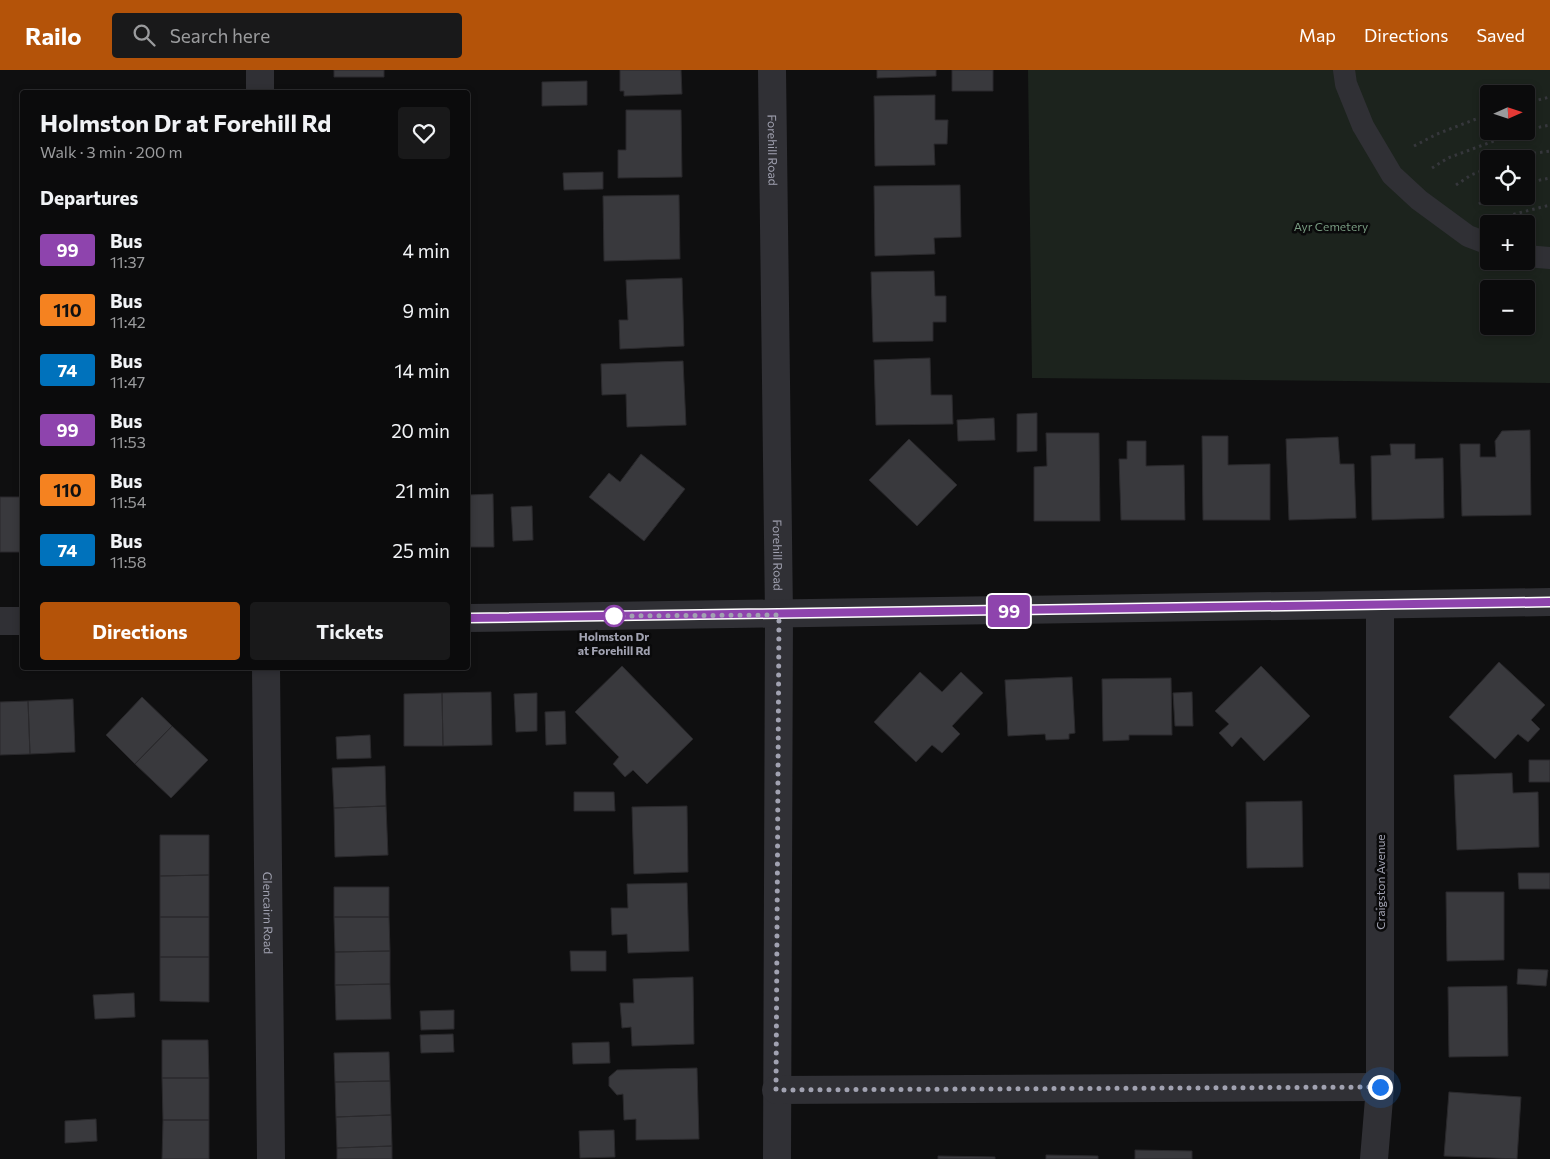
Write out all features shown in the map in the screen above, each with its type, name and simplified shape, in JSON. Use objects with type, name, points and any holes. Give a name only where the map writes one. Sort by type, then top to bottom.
[{"type":"street","points":[[260,70],[260,90]]},
{"type":"street","name":"Forehill Road","points":[[772,70],[779,615],[777,1159]]},
{"type":"street","points":[[470,618],[779,615],[1550,602]]},
{"type":"street","name":"Craigston Avenue","points":[[1374,1159],[1380,1087],[1380,604]]},
{"type":"street","points":[[0,621],[20,621]]},
{"type":"street","name":"Glencairn Road","points":[[266,670],[271,1159]]},
{"type":"street","points":[[776,1090],[1380,1087]]},
{"type":"lane","points":[[1344,70],[1346,84],[1363,126],[1392,175],[1427,206],[1468,236],[1480,241]]},
{"type":"lane","points":[[1535,257],[1550,258]]},
{"type":"path","points":[[1535,100],[1550,97]]},
{"type":"path","points":[[1387,166],[1405,150],[1437,134],[1480,117]]},
{"type":"path","points":[[1535,128],[1550,125]]},
{"type":"path","points":[[1407,189],[1418,178],[1448,158],[1497,140]]},
{"type":"path","points":[[1535,153],[1550,151]]},
{"type":"path","points":[[1535,181],[1550,178]]},
{"type":"path","points":[[1513,215],[1550,205]]},
{"type":"green space","name":"Ayr Cemetery","points":[[1028,70],[1550,70],[1550,383],[1032,378]]},
{"type":"building","points":[[334,70],[384,70],[384,77],[334,77]]},
{"type":"building","points":[[620,70],[681,70],[682,94],[624,96],[624,91],[620,91]]},
{"type":"building","points":[[877,70],[936,70],[936,76],[877,78]]},
{"type":"building","points":[[952,70],[993,70],[993,91],[952,91]]},
{"type":"building","points":[[587,81],[587,105],[542,106],[542,82]]},
{"type":"building","points":[[935,95],[935,120],[948,120],[947,144],[934,144],[935,165],[875,166],[874,96]]},
{"type":"building","points":[[626,110],[681,110],[682,177],[618,178],[618,150],[626,150]]},
{"type":"building","points":[[603,172],[603,189],[564,190],[563,173]]},
{"type":"building","points":[[960,185],[961,237],[934,238],[935,254],[875,256],[874,186]]},
{"type":"building","points":[[679,195],[680,259],[604,261],[603,196]]},
{"type":"building","points":[[934,271],[935,296],[946,296],[946,322],[933,322],[933,341],[873,342],[871,272]]},
{"type":"building","points":[[682,278],[684,346],[620,349],[619,320],[628,320],[626,280]]},
{"type":"building","points":[[930,358],[931,395],[952,395],[953,424],[876,425],[874,360]]},
{"type":"building","points":[[683,361],[686,425],[627,427],[626,394],[602,395],[601,364]]},
{"type":"building","points":[[1037,413],[1037,451],[1017,452],[1017,414]]},
{"type":"building","points":[[994,418],[995,440],[958,441],[957,420]]},
{"type":"building","points":[[1530,430],[1531,515],[1462,516],[1460,444],[1480,444],[1480,457],[1496,457],[1495,441],[1502,431]]},
{"type":"building","points":[[1046,433],[1099,433],[1100,521],[1034,521],[1034,467],[1047,466]]},
{"type":"building","points":[[1202,436],[1228,436],[1228,465],[1270,464],[1270,520],[1203,520]]},
{"type":"building","points":[[1338,437],[1340,464],[1354,464],[1356,518],[1289,520],[1286,439]]},
{"type":"building","points":[[909,439],[957,485],[917,526],[869,480]]},
{"type":"building","points":[[1127,441],[1146,441],[1146,466],[1184,465],[1185,520],[1121,520],[1119,459],[1127,459]]},
{"type":"building","points":[[1390,444],[1415,444],[1415,459],[1443,458],[1444,518],[1372,520],[1371,456],[1391,455]]},
{"type":"building","points":[[641,454],[685,489],[644,541],[589,497],[609,473],[620,482]]},
{"type":"building","points":[[493,494],[494,547],[470,547],[470,495]]},
{"type":"building","points":[[0,497],[20,497],[20,552],[0,552]]},
{"type":"building","points":[[532,506],[533,540],[513,541],[511,507]]},
{"type":"building","points":[[1499,662],[1545,705],[1531,720],[1540,729],[1528,742],[1518,734],[1495,759],[1449,717]]},
{"type":"building","points":[[622,666],[693,739],[647,784],[633,770],[625,777],[613,764],[619,757],[575,712]]},
{"type":"building","points":[[1261,666],[1310,716],[1264,761],[1241,737],[1232,747],[1219,733],[1229,724],[1215,711]]},
{"type":"building","points":[[920,672],[942,692],[961,672],[983,693],[952,726],[960,734],[942,753],[932,745],[916,762],[874,722]]},
{"type":"building","points":[[1072,677],[1075,733],[1069,734],[1069,739],[1046,740],[1045,734],[1008,736],[1005,680]]},
{"type":"building","points":[[1171,678],[1172,735],[1129,735],[1129,740],[1103,741],[1102,679]]},
{"type":"building","points":[[491,692],[492,745],[443,746],[442,693]]},
{"type":"building","points":[[1192,692],[1193,726],[1175,726],[1173,693]]},
{"type":"building","points":[[442,693],[443,746],[404,746],[404,694]]},
{"type":"building","points":[[537,693],[537,731],[516,732],[514,694]]},
{"type":"building","points":[[142,697],[172,726],[135,764],[106,735]]},
{"type":"building","points":[[73,699],[75,752],[30,754],[28,701]]},
{"type":"building","points":[[28,701],[30,754],[0,755],[0,702]]},
{"type":"building","points":[[565,711],[566,744],[546,745],[545,712]]},
{"type":"building","points":[[172,726],[208,760],[171,798],[135,764]]},
{"type":"building","points":[[370,735],[371,758],[337,759],[336,737]]},
{"type":"building","points":[[1529,760],[1550,760],[1550,782],[1529,782]]},
{"type":"building","points":[[385,766],[386,806],[334,808],[332,768]]},
{"type":"building","points":[[1512,773],[1513,793],[1538,792],[1539,847],[1457,850],[1454,775]]},
{"type":"building","points":[[574,792],[614,792],[615,811],[574,811]]},
{"type":"building","points":[[1302,801],[1303,867],[1247,868],[1246,802]]},
{"type":"building","points":[[386,806],[388,855],[335,857],[334,808]]},
{"type":"building","points":[[687,806],[688,872],[634,874],[632,807]]},
{"type":"building","points":[[160,835],[209,835],[209,875],[160,876]]},
{"type":"building","points":[[1518,873],[1550,873],[1550,889],[1519,889]]},
{"type":"building","points":[[209,875],[209,917],[160,917],[160,876]]},
{"type":"building","points":[[687,883],[689,951],[628,953],[627,934],[612,935],[611,908],[628,908],[627,884]]},
{"type":"building","points":[[334,887],[389,887],[389,917],[334,917]]},
{"type":"building","points":[[1446,892],[1504,892],[1504,960],[1447,961]]},
{"type":"building","points":[[160,917],[209,917],[209,957],[160,957]]},
{"type":"building","points":[[334,917],[389,917],[390,951],[335,952]]},
{"type":"building","points":[[390,951],[390,984],[335,985],[335,952]]},
{"type":"building","points":[[570,951],[606,951],[606,971],[571,971]]},
{"type":"building","points":[[160,957],[209,957],[209,1002],[160,1001]]},
{"type":"building","points":[[1518,969],[1548,970],[1546,986],[1517,984]]},
{"type":"building","points":[[693,977],[694,1044],[632,1046],[631,1027],[622,1028],[620,1003],[634,1003],[633,979]]},
{"type":"building","points":[[390,984],[391,1019],[336,1020],[335,985]]},
{"type":"building","points":[[1507,986],[1508,1056],[1449,1057],[1448,987]]},
{"type":"building","points":[[134,993],[135,1017],[95,1019],[93,995]]},
{"type":"building","points":[[454,1010],[454,1029],[421,1030],[420,1011]]},
{"type":"building","points":[[453,1034],[454,1052],[421,1053],[420,1035]]},
{"type":"building","points":[[162,1040],[208,1040],[209,1078],[162,1078]]},
{"type":"building","points":[[609,1042],[610,1063],[573,1064],[572,1043]]},
{"type":"building","points":[[389,1052],[390,1081],[335,1082],[334,1053]]},
{"type":"building","points":[[697,1068],[699,1139],[636,1140],[636,1119],[624,1120],[623,1094],[617,1095],[609,1086],[609,1077],[617,1070]]},
{"type":"building","points":[[162,1078],[209,1078],[209,1120],[163,1120]]},
{"type":"building","points":[[390,1081],[391,1115],[336,1117],[335,1082]]},
{"type":"building","points":[[1449,1092],[1521,1097],[1517,1159],[1444,1156]]},
{"type":"building","points":[[391,1115],[392,1146],[337,1148],[336,1117]]},
{"type":"building","points":[[96,1119],[97,1141],[65,1143],[65,1121]]},
{"type":"building","points":[[163,1120],[209,1120],[209,1159],[162,1159]]},
{"type":"building","points":[[614,1130],[615,1157],[580,1158],[579,1131]]},
{"type":"building","points":[[392,1146],[392,1159],[337,1159],[337,1148]]},
{"type":"building","points":[[1135,1150],[1192,1151],[1192,1159],[1135,1159]]},
{"type":"building","points":[[1046,1155],[1098,1156],[1098,1159],[1046,1159]]},
{"type":"building","points":[[938,1156],[995,1157],[995,1159],[938,1159]]},
{"type":"bus line","name":"99","points":[[470,618],[779,615],[1550,602]]},
{"type":"place","name":"Holmston Dr at Forehill Rd","points":[[614,616]]},
{"type":"route","points":[[614,616],[779,615],[776,1090],[1380,1087]]}]
